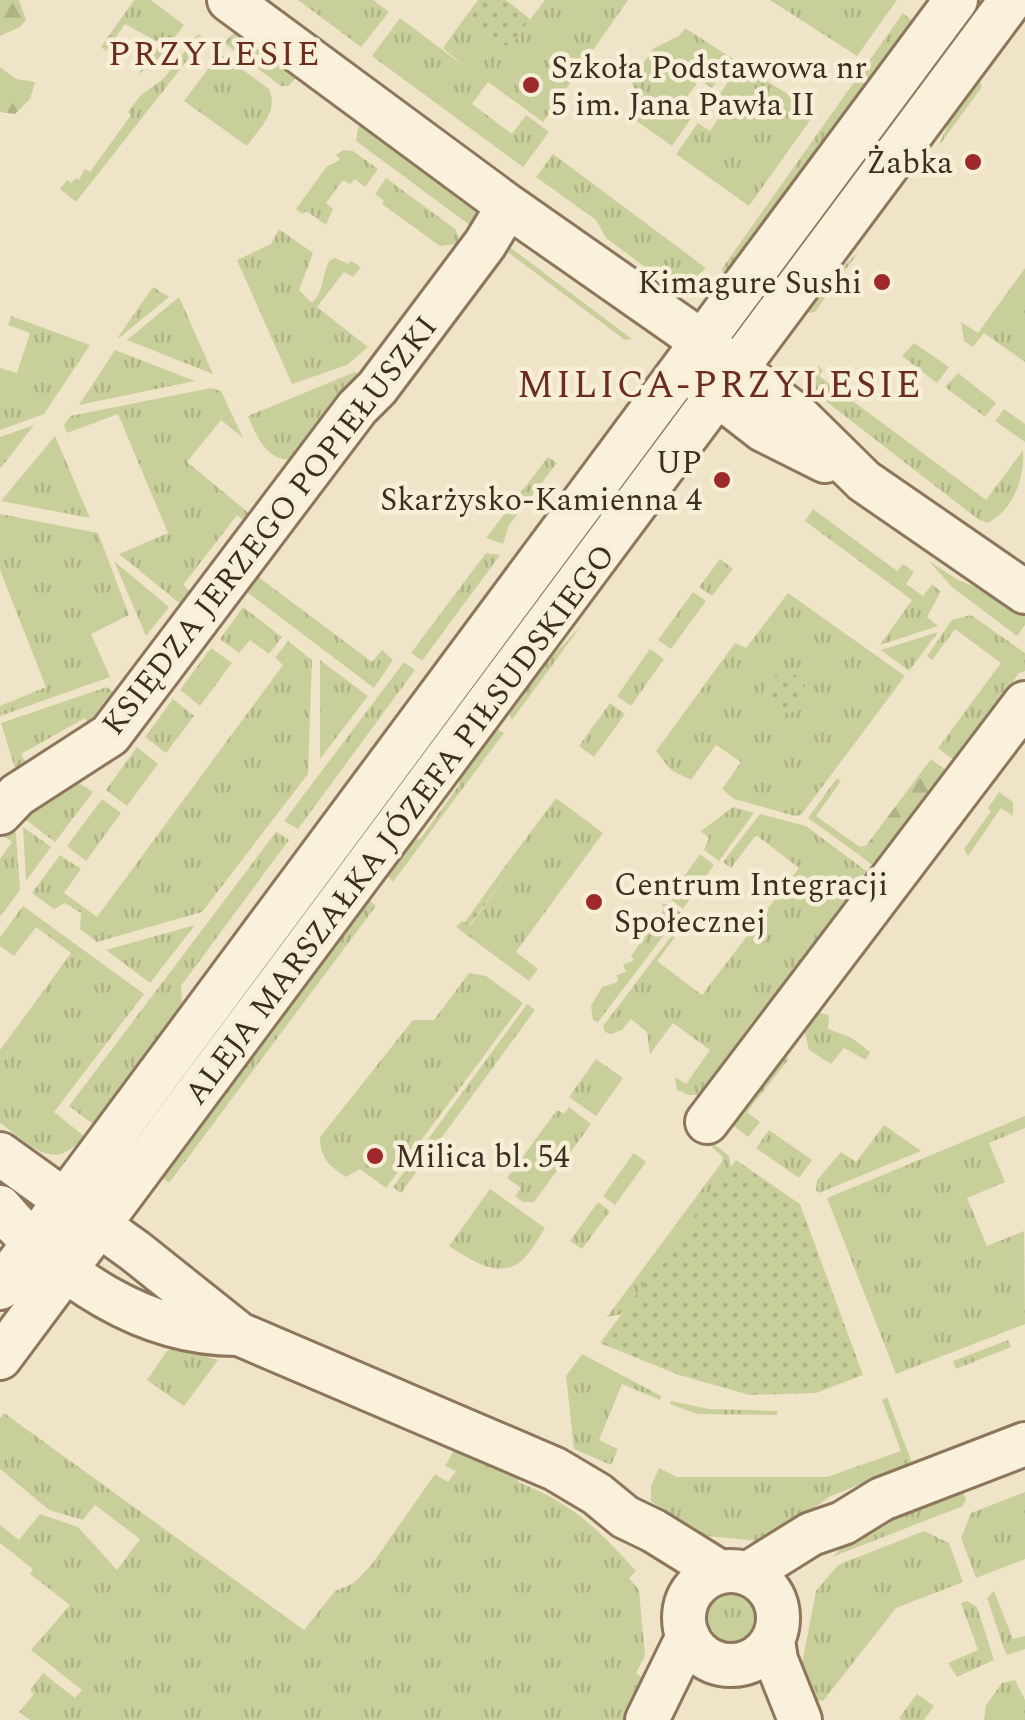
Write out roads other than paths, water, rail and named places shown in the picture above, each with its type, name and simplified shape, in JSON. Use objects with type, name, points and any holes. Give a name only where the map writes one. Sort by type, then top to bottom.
[{"type":"street","points":[[230,0],[508,206],[692,354],[727,383],[763,430],[864,481],[1025,592]]},
{"type":"street","name":"ALEJA MARSZAŁKA JÓZEFA PIŁSUDSKIEGO","points":[[0,1358],[49,1258],[66,1199],[956,0]]},
{"type":"street","name":"ALEJA MARSZAŁKA JÓZEFA PIŁSUDSKIEGO","points":[[0,1288],[99,1226],[1011,0]]},
{"type":"street","name":"KSIĘDZA JERZEGO POPIEŁUSZKI","points":[[0,813],[16,795],[110,735],[356,408],[382,382],[485,244],[508,206]]},
{"type":"street","points":[[707,1122],[1025,703]]},
{"type":"street","points":[[0,1154],[66,1199],[239,1334],[554,1469],[597,1494],[625,1517],[768,1589],[775,1623],[776,1660],[800,1720]]},
{"type":"street","points":[[0,1207],[49,1258],[103,1296],[168,1324],[205,1334],[239,1334]]},
{"type":"street","points":[[647,1720],[697,1586],[842,1523],[882,1499],[1025,1444]]},
{"type":"street","points":[[625,1517],[641,1546],[675,1589],[686,1623],[704,1657],[729,1665],[779,1720]]},
{"type":"street","points":[[669,1720],[729,1665],[762,1654],[775,1623],[842,1523]]},
{"type":"place","name":"Szkoła Podstawowa nr 5 im. Jana Pawła II","points":[[531,85]]},
{"type":"place","name":"Żabka","points":[[973,162]]},
{"type":"place","name":"Kimagure Sushi","points":[[882,282]]},
{"type":"place","name":"UP Skarżysko-Kamienna 4","points":[[722,480]]},
{"type":"place","name":"Centrum Integracji Społecznej","points":[[594,902]]},
{"type":"place","name":"Milica bl. 54","points":[[375,1156]]},
{"type":"district","name":"PRZYLESIE","points":[[215,53]]},
{"type":"district","name":"MILICA-PRZYLESIE","points":[[720,384]]}]
